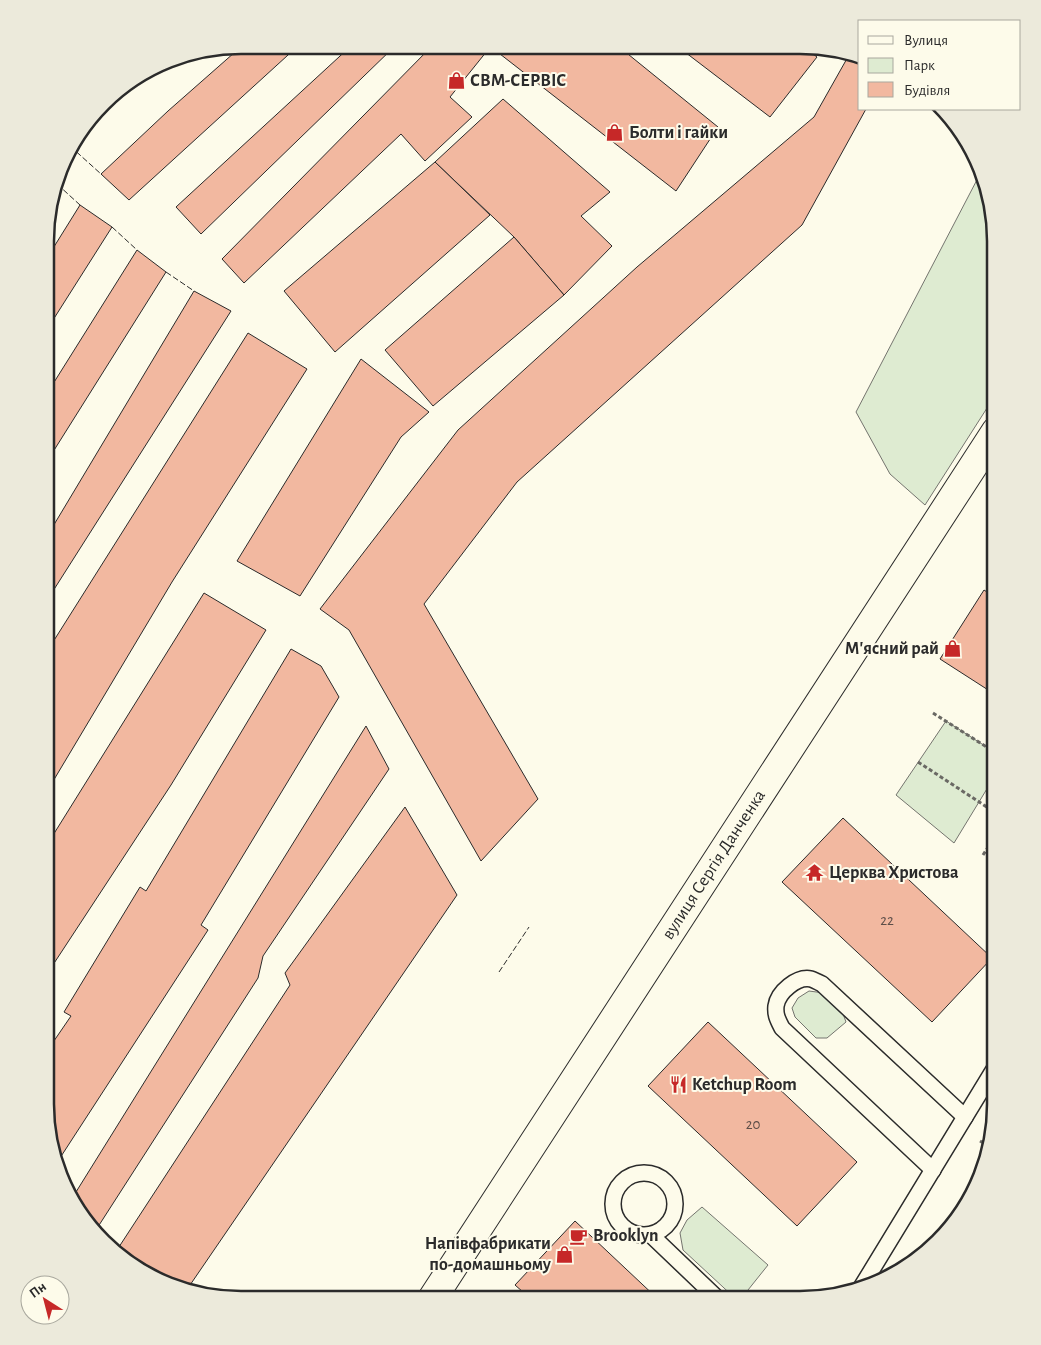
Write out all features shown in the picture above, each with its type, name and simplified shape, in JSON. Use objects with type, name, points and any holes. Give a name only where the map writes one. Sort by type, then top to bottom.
[{"type":"street","name":"вулиця Сергія Данченка","points":[[437,1291],[987,446]]},
{"type":"lane","points":[[933,1170],[782,1028],[776,1017],[776,1004],[784,991],[795,982],[810,979],[822,984],[965,1117]]},
{"type":"lane","points":[[866,1279],[987,1081]]},
{"type":"lane","points":[[651,1235],[661,1231],[669,1224],[674,1215],[676,1204],[674,1194],[662,1178],[652,1174],[641,1173],[623,1182],[615,1194],[613,1209],[617,1219],[623,1227],[631,1232],[651,1235],[710,1291]]},
{"type":"path","points":[[933,713],[987,747]]},
{"type":"path","points":[[918,762],[987,807]]},
{"type":"path","points":[[983,856],[987,850]]},
{"type":"green space","points":[[977,180],[984,204],[987,228],[987,408],[925,505],[890,474],[856,412]]},
{"type":"green space","points":[[946,721],[987,747],[987,789],[954,843],[896,795]]},
{"type":"green space","points":[[809,991],[824,993],[842,1011],[846,1022],[827,1038],[816,1038],[795,1017],[792,1008],[798,998]]},
{"type":"green space","points":[[702,1207],[768,1265],[747,1291],[727,1291],[683,1250],[680,1233],[687,1220]]},
{"type":"building","points":[[233,54],[289,54],[129,200],[101,174]]},
{"type":"building","points":[[342,54],[387,54],[201,234],[176,207]]},
{"type":"building","points":[[424,54],[485,54],[450,97],[472,117],[425,161],[401,134],[244,283],[222,259]]},
{"type":"building","points":[[500,54],[628,54],[718,127],[676,191]]},
{"type":"building","points":[[687,54],[813,54],[817,57],[770,117]]},
{"type":"building","points":[[847,59],[858,63],[858,110],[865,110],[802,225],[517,482],[424,604],[538,799],[481,861],[349,630],[320,609],[458,430],[637,267],[814,117]]},
{"type":"building","points":[[503,99],[610,192],[581,216],[612,246],[564,295],[514,237],[435,162]]},
{"type":"building","points":[[435,162],[490,215],[335,352],[284,291]]},
{"type":"building","points":[[80,205],[112,227],[54,318],[54,247]]},
{"type":"building","points":[[514,237],[564,295],[433,406],[385,350]]},
{"type":"building","points":[[137,250],[166,272],[54,450],[54,382]]},
{"type":"building","points":[[194,291],[231,311],[54,589],[54,525]]},
{"type":"building","points":[[248,333],[307,369],[172,582],[54,780],[54,640]]},
{"type":"building","points":[[361,359],[429,412],[401,437],[300,596],[237,561]]},
{"type":"building","points":[[984,590],[987,592],[987,689],[940,659]]},
{"type":"building","points":[[204,593],[266,630],[171,785],[54,963],[54,834]]},
{"type":"building","points":[[291,649],[321,666],[339,697],[201,925],[208,930],[61,1156],[54,1117],[54,1041],[71,1016],[64,1012],[140,887],[146,891]]},
{"type":"building","points":[[366,726],[389,769],[263,956],[258,978],[98,1226],[76,1192]]},
{"type":"building","points":[[405,807],[457,895],[190,1284],[158,1272],[119,1247],[290,985],[285,973]]},
{"type":"building","points":[[843,818],[987,953],[987,963],[932,1022],[782,882]]},
{"type":"building","points":[[708,1022],[857,1162],[797,1226],[648,1086]]},
{"type":"building","points":[[575,1221],[649,1291],[522,1291],[515,1285]]},
{"type":"fence","points":[[76,152],[101,174]]},
{"type":"fence","points":[[61,188],[80,205]]},
{"type":"fence","points":[[112,227],[137,250]]},
{"type":"fence","points":[[166,272],[194,291]]},
{"type":"fence","points":[[499,972],[529,927]]},
{"type":"place","name":"СВМ-СЕРВІС","points":[[456,81]]},
{"type":"place","name":"Болти і гайки","points":[[615,133]]},
{"type":"place","name":"М'ясний рай","points":[[953,649]]},
{"type":"place","name":"Церква Христова","points":[[815,873]]},
{"type":"place","name":"Ketchup Room","points":[[678,1085]]},
{"type":"place","name":"Brooklyn","points":[[579,1236]]},
{"type":"place","name":"Напівфабрикати по-домашньому","points":[[565,1254]]}]
